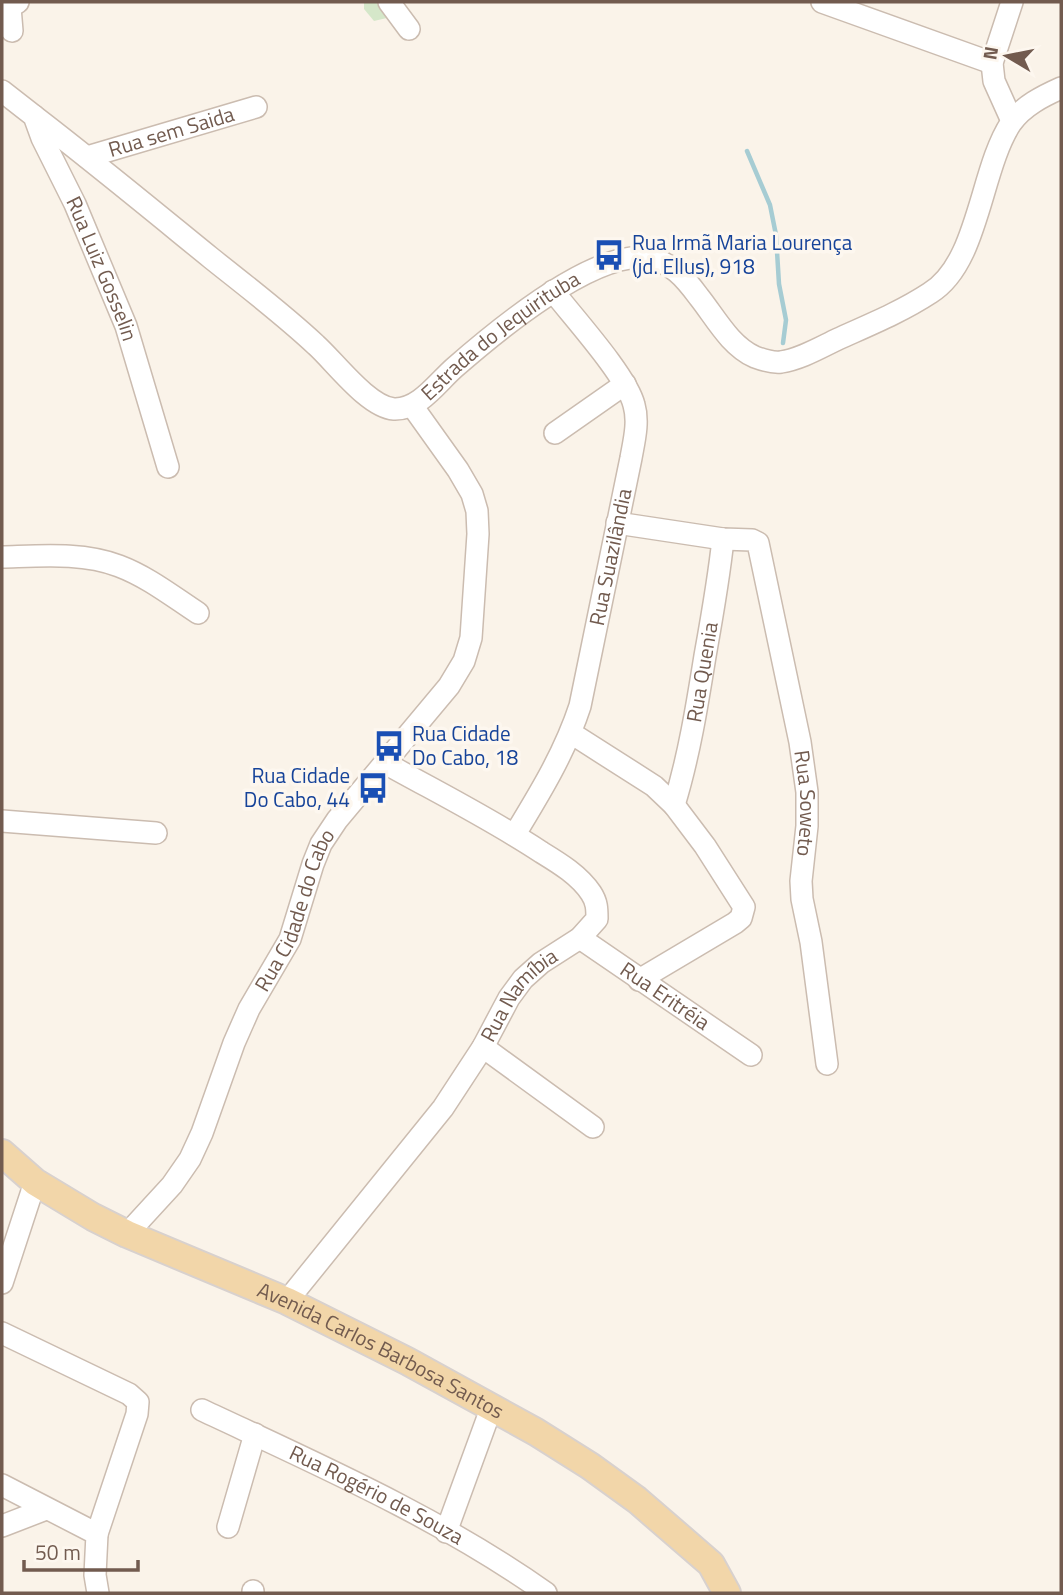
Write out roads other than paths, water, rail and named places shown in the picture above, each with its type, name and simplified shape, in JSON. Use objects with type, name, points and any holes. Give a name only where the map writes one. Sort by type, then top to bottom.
[{"type":"main road","name":"Avenida Carlos Barbosa Santos","points":[[2,1153],[35,1182],[93,1217],[287,1301],[492,1406],[590,1466],[637,1500],[711,1564],[727,1593]]},
{"type":"street","points":[[12,31],[10,7],[18,2]]},
{"type":"street","points":[[390,2],[410,29]]},
{"type":"street","points":[[822,2],[992,63]]},
{"type":"street","points":[[1012,2],[992,63],[994,81],[1012,121]]},
{"type":"street","name":"Estrada do Jequirituba","points":[[34,116],[313,342],[364,393],[392,409],[413,407],[457,365],[553,291],[600,266],[623,258],[660,260],[678,271],[730,337],[754,356],[773,362],[785,362],[908,306],[934,291],[950,276],[961,259],[1000,147],[1012,121],[1027,107],[1061,88]]},
{"type":"street","name":"Rua Luiz Gosselin","points":[[2,91],[34,116],[100,263],[126,326],[168,467]]},
{"type":"street","name":"Rua sem Saida","points":[[87,157],[256,107]]},
{"type":"street","name":"Rua Suazilândia","points":[[515,834],[545,786],[571,733],[580,706],[636,424],[635,407],[625,384],[553,291]]},
{"type":"street","points":[[555,433],[625,384]]},
{"type":"street","name":"Rua Cidade do Cabo","points":[[127,1234],[172,1185],[190,1159],[249,1009],[290,939],[321,844],[337,820],[449,686],[464,661],[471,638],[473,617],[477,511],[472,494],[443,446],[413,407]]},
{"type":"street","points":[[617,523],[723,539]]},
{"type":"street","name":"Rua Soweto","points":[[723,539],[752,540],[758,543],[800,742],[807,792],[802,899],[811,942],[827,1064]]},
{"type":"street","name":"Rua Quenia","points":[[674,805],[682,780],[700,687],[723,539]]},
{"type":"street","points":[[2,557],[51,556],[117,565],[143,577],[198,613]]},
{"type":"street","points":[[571,733],[654,786],[674,805],[687,820],[744,907],[744,914],[735,923],[639,980]]},
{"type":"street","name":"Rua Namíbia","points":[[287,1301],[443,1108],[484,1047],[509,998],[523,979],[541,962],[580,938],[597,919],[597,908],[592,894],[579,879],[515,834],[385,763]]},
{"type":"street","points":[[2,821],[156,833]]},
{"type":"street","name":"Rua Eritréia","points":[[580,938],[751,1055]]},
{"type":"street","points":[[484,1047],[593,1127]]},
{"type":"street","points":[[2,1283],[35,1182]]},
{"type":"street","points":[[2,1333],[129,1394],[138,1402],[137,1414],[97,1534],[97,1584]]},
{"type":"street","points":[[446,1532],[492,1406]]},
{"type":"street","name":"Rua Rogério de Souza","points":[[202,1410],[255,1434],[446,1532],[545,1593]]},
{"type":"street","points":[[228,1527],[255,1434]]},
{"type":"street","points":[[46,1509],[4,1525],[5,1487],[97,1534]]},
{"type":"waterway","points":[[747,151],[770,205],[776,235],[779,284],[786,320],[783,343]]},
{"type":"place","name":"Rua Irmã Maria Lourença (jd. Ellus), 918","points":[[609,255]]},
{"type":"place","name":"Rua Cidade Do Cabo, 18","points":[[389,746]]},
{"type":"place","name":"Rua Cidade Do Cabo, 44","points":[[373,788]]}]
